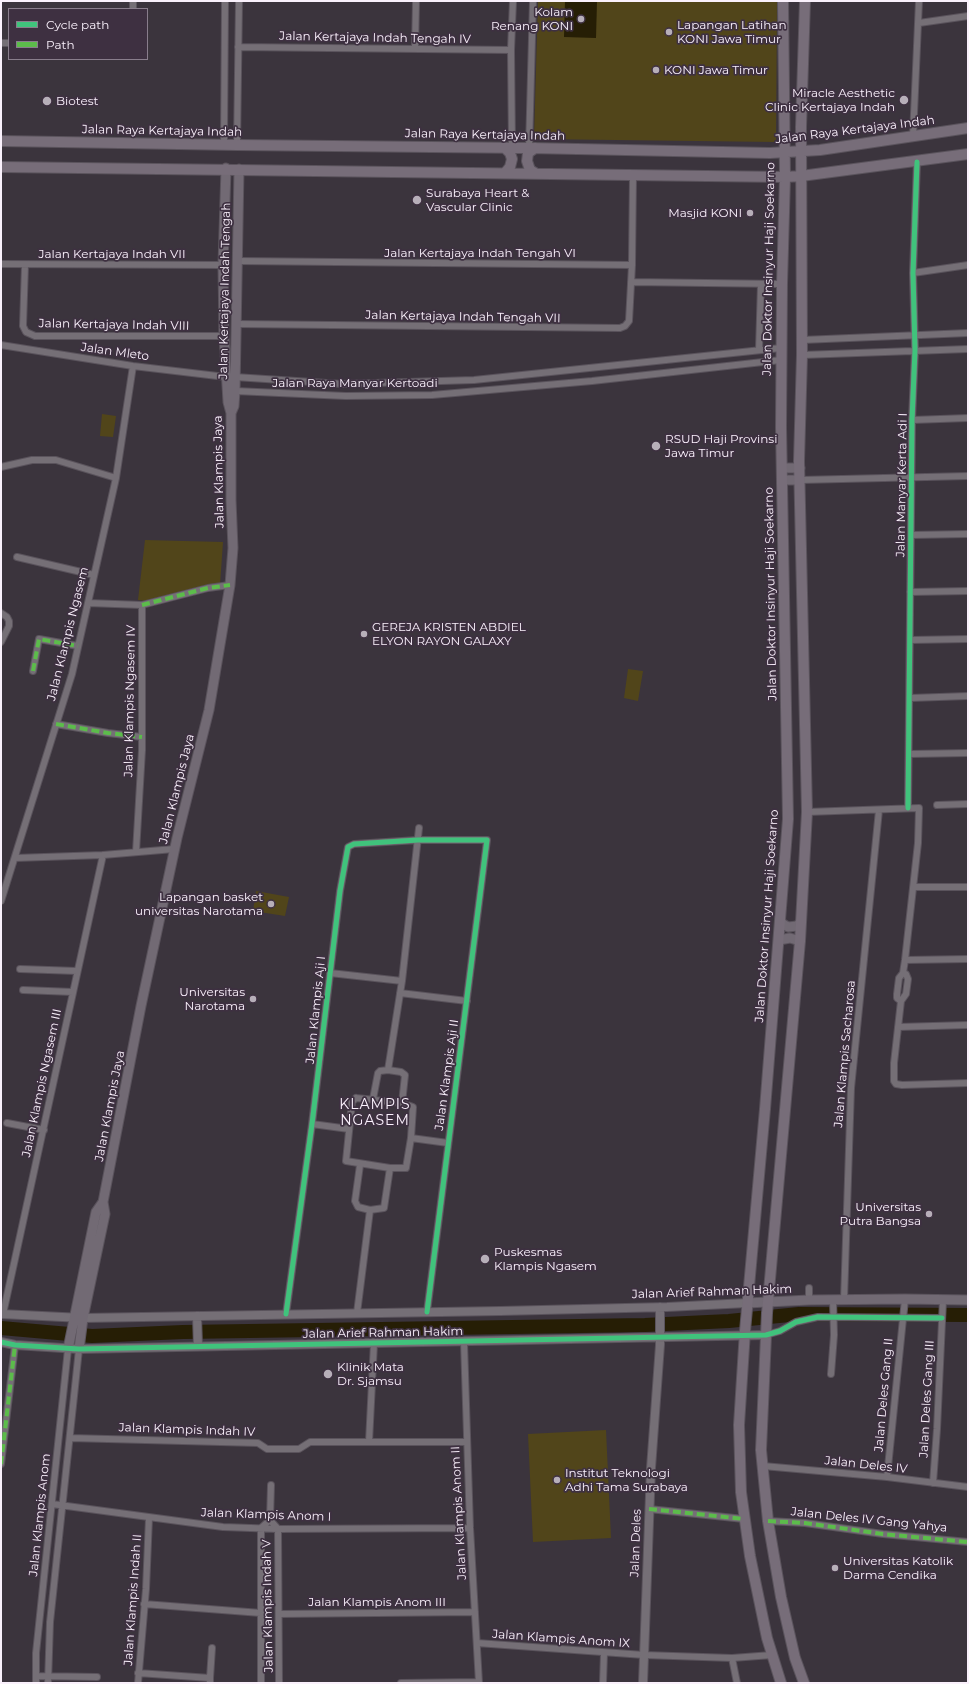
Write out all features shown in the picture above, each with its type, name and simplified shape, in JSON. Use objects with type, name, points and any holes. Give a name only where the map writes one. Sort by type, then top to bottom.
[{"type":"main road","name":"Jalan Doktor Insinyur Haji Soekarno","points":[[781,1683],[760,1609],[744,1519],[741,1492],[739,1425],[745,1333],[788,819],[781,353],[785,177],[783,1]]},
{"type":"main road","points":[[804,1683],[795,1658],[781,1597],[768,1522],[761,1450],[767,1313],[800,941],[807,812],[800,480],[800,387],[802,348],[801,151],[806,1]]},
{"type":"main road","name":"Jalan Raya Kertajaya Indah","points":[[1,141],[784,153],[820,150],[968,128]]},
{"type":"main road","points":[[505,173],[510,167],[512,159],[509,148]]},
{"type":"main road","points":[[532,148],[528,153],[527,161],[530,170],[535,173]]},
{"type":"main road","points":[[1,166],[785,177],[917,162],[968,154]]},
{"type":"main road","name":"Jalan Kertajaya Indah Tengah","points":[[226,168],[223,265],[224,357],[231,383]]},
{"type":"main road","name":"Jalan Kertajaya Indah Tengah","points":[[231,383],[236,357],[239,169]]},
{"type":"main road","points":[[225,200],[239,200]]},
{"type":"main road","points":[[224,357],[236,357]]},
{"type":"main road","name":"Jalan Klampis Jaya","points":[[69,1345],[78,1321],[96,1212],[103,1202],[142,1000],[174,849],[208,710],[230,585],[233,548],[230,470],[231,413],[228,402],[231,383]]},
{"type":"main road","points":[[782,468],[800,468]]},
{"type":"main road","points":[[782,480],[800,480]]},
{"type":"main road","points":[[780,920],[788,927],[797,926],[800,922]]},
{"type":"main road","points":[[779,940],[790,938],[800,941]]},
{"type":"main road","name":"Jalan Arief Rahman Hakim","points":[[747,1309],[768,1303],[809,1300],[833,1302],[844,1300],[905,1299],[943,1304],[968,1300]]},
{"type":"main road","name":"Jalan Klampis Jaya","points":[[78,1321],[79,1346]]},
{"type":"street","points":[[224,145],[225,1]]},
{"type":"street","points":[[237,145],[239,1]]},
{"type":"street","points":[[415,50],[416,1]]},
{"type":"street","points":[[509,148],[513,1]]},
{"type":"street","points":[[532,148],[533,1]]},
{"type":"street","points":[[913,136],[919,1]]},
{"type":"street","points":[[919,23],[968,16]]},
{"type":"street","name":"Jalan Kertajaya Indah Tengah IV","points":[[238,47],[511,50]]},
{"type":"street","name":"Jalan Manyar Kerta Adi I","points":[[908,808],[912,420],[915,348],[913,273],[917,162]]},
{"type":"street","points":[[632,265],[634,175]]},
{"type":"street","name":"Jalan Kertajaya Indah Tengah VI","points":[[238,261],[632,265]]},
{"type":"street","name":"Jalan Kertajaya Indah VII","points":[[1,264],[223,265]]},
{"type":"street","name":"Jalan Kertajaya Indah VIII","points":[[25,265],[23,326],[26,332],[35,336],[224,336]]},
{"type":"street","name":"Jalan Kertajaya Indah Tengah VII","points":[[237,324],[612,329],[625,326],[629,321],[632,265]]},
{"type":"street","points":[[913,273],[968,265]]},
{"type":"street","points":[[631,282],[782,284]]},
{"type":"street","points":[[759,350],[761,284]]},
{"type":"street","points":[[802,348],[914,336],[968,333]]},
{"type":"street","name":"Jalan Mleto","points":[[1,345],[231,383]]},
{"type":"street","points":[[802,348],[968,349]]},
{"type":"street","name":"Jalan Raya Manyar Kertoadi","points":[[231,383],[474,386],[619,371],[759,350],[781,353]]},
{"type":"street","name":"Jalan Raya Manyar Kertoadi","points":[[231,383],[346,396],[432,396],[474,386],[781,353]]},
{"type":"street","name":"Jalan Klampis Ngasem","points":[[1,902],[2,892],[15,858],[72,674],[116,478],[134,366]]},
{"type":"street","points":[[912,420],[968,418]]},
{"type":"street","points":[[1,467],[32,460],[56,460],[116,478]]},
{"type":"street","points":[[800,480],[912,476],[968,476]]},
{"type":"street","points":[[911,535],[968,534]]},
{"type":"street","points":[[17,557],[94,574]]},
{"type":"street","points":[[88,603],[142,605],[208,588],[230,585]]},
{"type":"street","points":[[910,592],[968,591]]},
{"type":"street","name":"Jalan Klampis Ngasem IV","points":[[136,852],[142,737],[142,605]]},
{"type":"street","points":[[1,613],[8,617],[9,626],[1,642]]},
{"type":"street","points":[[33,671],[39,639],[78,646]]},
{"type":"street","points":[[910,640],[968,639]]},
{"type":"street","points":[[910,698],[968,696]]},
{"type":"street","points":[[56,724],[142,737]]},
{"type":"street","points":[[909,754],[968,752]]},
{"type":"street","points":[[937,805],[968,804]]},
{"type":"street","points":[[807,812],[908,808],[916,808],[920,811],[914,888],[906,960],[903,973],[899,978],[897,994],[897,998],[901,1001]]},
{"type":"street","name":"Jalan Klampis Sacharosa","points":[[844,1300],[851,1088],[879,810]]},
{"type":"street","points":[[388,1070],[402,981],[419,828]]},
{"type":"street","name":"Jalan Klampis Aji I","points":[[286,1314],[312,1124],[340,891],[348,847],[354,844],[418,840],[487,840]]},
{"type":"street","name":"Jalan Klampis Aji II","points":[[427,1312],[487,840]]},
{"type":"street","points":[[15,858],[103,856],[174,849]]},
{"type":"street","name":"Jalan Klampis Ngasem III","points":[[2,1314],[44,1130],[103,856]]},
{"type":"street","points":[[914,888],[968,887]]},
{"type":"street","points":[[906,960],[968,959]]},
{"type":"street","points":[[20,968],[77,972]]},
{"type":"street","points":[[330,973],[402,981]]},
{"type":"street","points":[[903,973],[906,974],[908,979],[906,994],[901,1001],[898,1027],[893,1074],[896,1084],[917,1086],[968,1083]]},
{"type":"street","points":[[23,990],[73,992]]},
{"type":"street","points":[[400,994],[467,1001]]},
{"type":"street","points":[[898,1027],[968,1025]]},
{"type":"street","points":[[373,1099],[380,1070],[388,1070],[401,1072],[405,1075],[402,1103]]},
{"type":"street","points":[[360,1098],[402,1103],[413,1107],[411,1138],[406,1168],[360,1165],[346,1161],[354,1100],[360,1098]]},
{"type":"street","points":[[8,1123],[44,1130]]},
{"type":"street","points":[[312,1124],[349,1129]]},
{"type":"street","points":[[411,1138],[448,1143]]},
{"type":"street","points":[[360,1165],[356,1205],[358,1207],[370,1210],[384,1208],[390,1168]]},
{"type":"street","points":[[357,1313],[370,1210]]},
{"type":"street","points":[[809,1288],[809,1300]]},
{"type":"street","name":"Jalan Deles Gang II","points":[[887,1477],[905,1299]]},
{"type":"street","points":[[831,1374],[834,1355],[833,1302]]},
{"type":"street","name":"Jalan Deles Gang III","points":[[933,1483],[943,1304]]},
{"type":"street","name":"Jalan Arief Rahman Hakim","points":[[2,1314],[78,1321],[286,1314],[747,1309]]},
{"type":"street","name":"Jalan Deles","points":[[643,1683],[660,1311]]},
{"type":"street","points":[[766,1333],[774,1334],[796,1322],[809,1318],[904,1314],[942,1317]]},
{"type":"street","points":[[197,1318],[198,1346]]},
{"type":"street","name":"Jalan Arief Rahman Hakim","points":[[1,1342],[15,1345],[198,1346],[464,1342],[660,1334],[766,1333]]},
{"type":"street","name":"Jalan Klampis Anom II","points":[[464,1342],[470,1528],[479,1682]]},
{"type":"street","points":[[369,1442],[374,1343]]},
{"type":"street","points":[[1,1464],[15,1345]]},
{"type":"street","name":"Jalan Klampis Anom","points":[[36,1680],[36,1653],[69,1345]]},
{"type":"street","name":"Jalan Klampis Anom","points":[[48,1680],[50,1622],[79,1346]]},
{"type":"street","points":[[65,1375],[77,1376]]},
{"type":"street","name":"Jalan Klampis Indah IV","points":[[70,1438],[258,1443],[267,1449],[299,1448],[310,1442],[467,1442]]},
{"type":"street","name":"Jalan Deles IV","points":[[763,1466],[887,1477],[968,1487]]},
{"type":"street","points":[[271,1485],[270,1520],[278,1528]]},
{"type":"street","name":"Jalan Klampis Anom I","points":[[52,1504],[223,1527],[470,1528]]},
{"type":"street","points":[[650,1509],[744,1519]]},
{"type":"street","name":"Jalan Klampis Indah II","points":[[138,1683],[150,1518]]},
{"type":"street","points":[[261,1528],[270,1520]]},
{"type":"street","name":"Jalan Deles IV Gang Yahya","points":[[768,1522],[805,1523],[883,1534],[968,1542]]},
{"type":"street","name":"Jalan Klampis Indah V","points":[[261,1528],[261,1683]]},
{"type":"street","name":"Jalan Klampis Indah V","points":[[278,1528],[279,1683]]},
{"type":"street","name":"Jalan Klampis Indah V","points":[[144,1604],[261,1613]]},
{"type":"street","name":"Jalan Klampis Anom III","points":[[279,1614],[475,1612]]},
{"type":"street","name":"Jalan Klampis Anom IX","points":[[477,1644],[644,1655],[732,1658],[772,1655]]},
{"type":"street","points":[[138,1673],[210,1680],[212,1648]]},
{"type":"street","points":[[603,1683],[604,1653]]},
{"type":"street","points":[[732,1658],[737,1683]]},
{"type":"street","points":[[36,1680],[97,1677]]},
{"type":"street","points":[[401,1683],[479,1682]]},
{"type":"shaded area","name":"KONI Jawa Timur","points":[[538,1],[777,1],[776,142],[534,139]]},
{"type":"shaded area","name":"Kolam Renang KONI","points":[[565,1],[597,1],[596,38],[564,37]]},
{"type":"shaded area","points":[[102,414],[116,416],[113,437],[100,436]]},
{"type":"shaded area","points":[[145,540],[223,542],[220,585],[145,601],[138,600]]},
{"type":"shaded area","points":[[628,669],[643,671],[638,701],[624,698]]},
{"type":"shaded area","name":"Lapangan basket universitas Narotama","points":[[256,891],[289,897],[285,916],[253,911]]},
{"type":"shaded area","points":[[606,1430],[611,1538],[533,1542],[528,1434]]},
{"type":"waterway","points":[[1,1328],[92,1336],[183,1332],[645,1325],[729,1321],[799,1314],[968,1315]]},
{"type":"marked path","points":[[142,605],[208,588],[230,585]]},
{"type":"marked path","points":[[33,671],[39,639],[78,646]]},
{"type":"marked path","points":[[56,724],[142,737]]},
{"type":"marked path","points":[[1,1464],[15,1345]]},
{"type":"marked path","points":[[649,1509],[744,1519]]},
{"type":"marked path","points":[[768,1521],[805,1523],[883,1534],[968,1542]]},
{"type":"cycle path","points":[[908,808],[912,420],[915,350],[913,273],[917,162]]},
{"type":"cycle path","points":[[286,1314],[312,1124],[340,891],[348,847],[354,844],[418,840],[487,840],[427,1312]]},
{"type":"cycle path","points":[[1,1342],[15,1345],[79,1349],[766,1335],[780,1331],[796,1322],[818,1317],[942,1318]]},
{"type":"place","name":"Kolam Renang KONI","points":[[581,19]]},
{"type":"place","name":"Lapangan Latihan KONI Jawa Timur","points":[[669,32]]},
{"type":"place","name":"KONI Jawa Timur","points":[[656,70]]},
{"type":"place","name":"Miracle Aesthetic Clinic Kertajaya Indah","points":[[904,100]]},
{"type":"place","name":"Biotest","points":[[47,101]]},
{"type":"place","name":"Surabaya Heart & Vascular Clinic","points":[[417,200]]},
{"type":"place","name":"Masjid KONI","points":[[750,213]]},
{"type":"place","name":"RSUD Haji Provinsi Jawa Timur","points":[[656,446]]},
{"type":"place","name":"GEREJA KRISTEN ABDIEL ELYON RAYON GALAXY","points":[[364,634]]},
{"type":"place","name":"Lapangan basket universitas Narotama","points":[[271,904]]},
{"type":"place","name":"Universitas Narotama","points":[[253,999]]},
{"type":"place","name":"Universitas Putra Bangsa","points":[[929,1214]]},
{"type":"place","name":"Puskesmas Klampis Ngasem","points":[[485,1259]]},
{"type":"place","name":"Klinik Mata Dr. Sjamsu","points":[[328,1374]]},
{"type":"place","name":"Institut Teknologi Adhi Tama Surabaya","points":[[557,1480]]},
{"type":"place","name":"Universitas Katolik Darma Cendika","points":[[835,1568]]},
{"type":"district","name":"KLAMPIS NGASEM","points":[[375,1114]]}]
